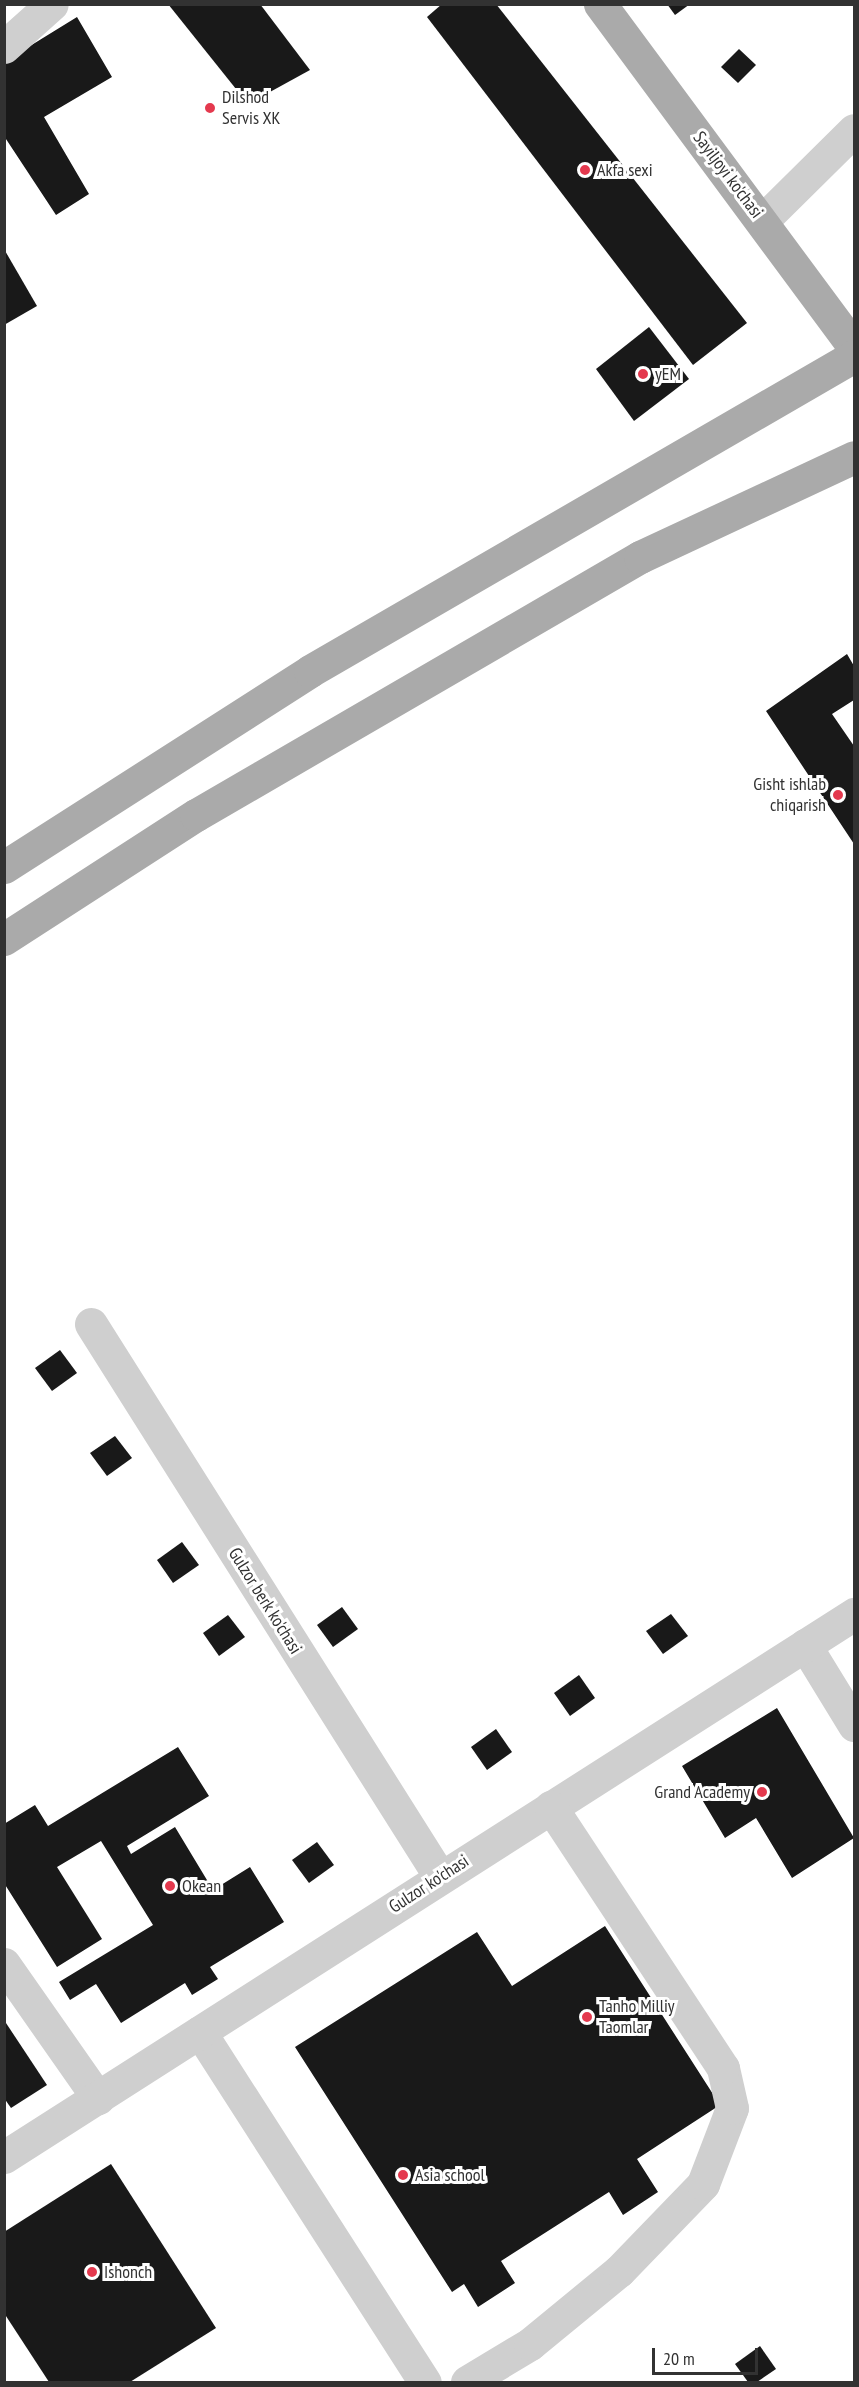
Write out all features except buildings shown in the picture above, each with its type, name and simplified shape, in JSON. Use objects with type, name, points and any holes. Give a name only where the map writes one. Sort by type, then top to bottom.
[{"type":"main road","name":"Sayiljoyi ko'chasi","points":[[600,4],[855,347]]},
{"type":"main road","points":[[4,867],[310,671],[855,356]]},
{"type":"main road","points":[[4,939],[196,814],[640,557],[855,457]]},
{"type":"street","points":[[4,47],[52,4]]},
{"type":"street","points":[[762,221],[855,130]]},
{"type":"street","name":"Gulzor berk ko'chasi","points":[[91,1324],[440,1877]]},
{"type":"street","name":"Gulzor ko'chasi","points":[[4,2157],[855,1614]]},
{"type":"street","points":[[805,1645],[855,1725]]},
{"type":"street","points":[[467,2382],[530,2344],[619,2271],[703,2184],[732,2108],[723,2068],[551,1807]]},
{"type":"street","points":[[4,1964],[98,2098]]},
{"type":"street","points":[[200,2032],[425,2382]]},
{"type":"place","name":"Dilshod Servis XK","points":[[210,108]]},
{"type":"place","name":"Akfa sexi","points":[[585,170]]},
{"type":"place","name":"yEM","points":[[643,374]]},
{"type":"place","name":"Gisht ishlab chiqarish","points":[[838,795]]},
{"type":"place","name":"Grand Academy","points":[[762,1792]]},
{"type":"place","name":"Okean","points":[[170,1886]]},
{"type":"place","name":"Tanho Milliy Taomlar","points":[[587,2017]]},
{"type":"place","name":"Asia school","points":[[403,2175]]},
{"type":"place","name":"Ishonch","points":[[92,2272]]}]
